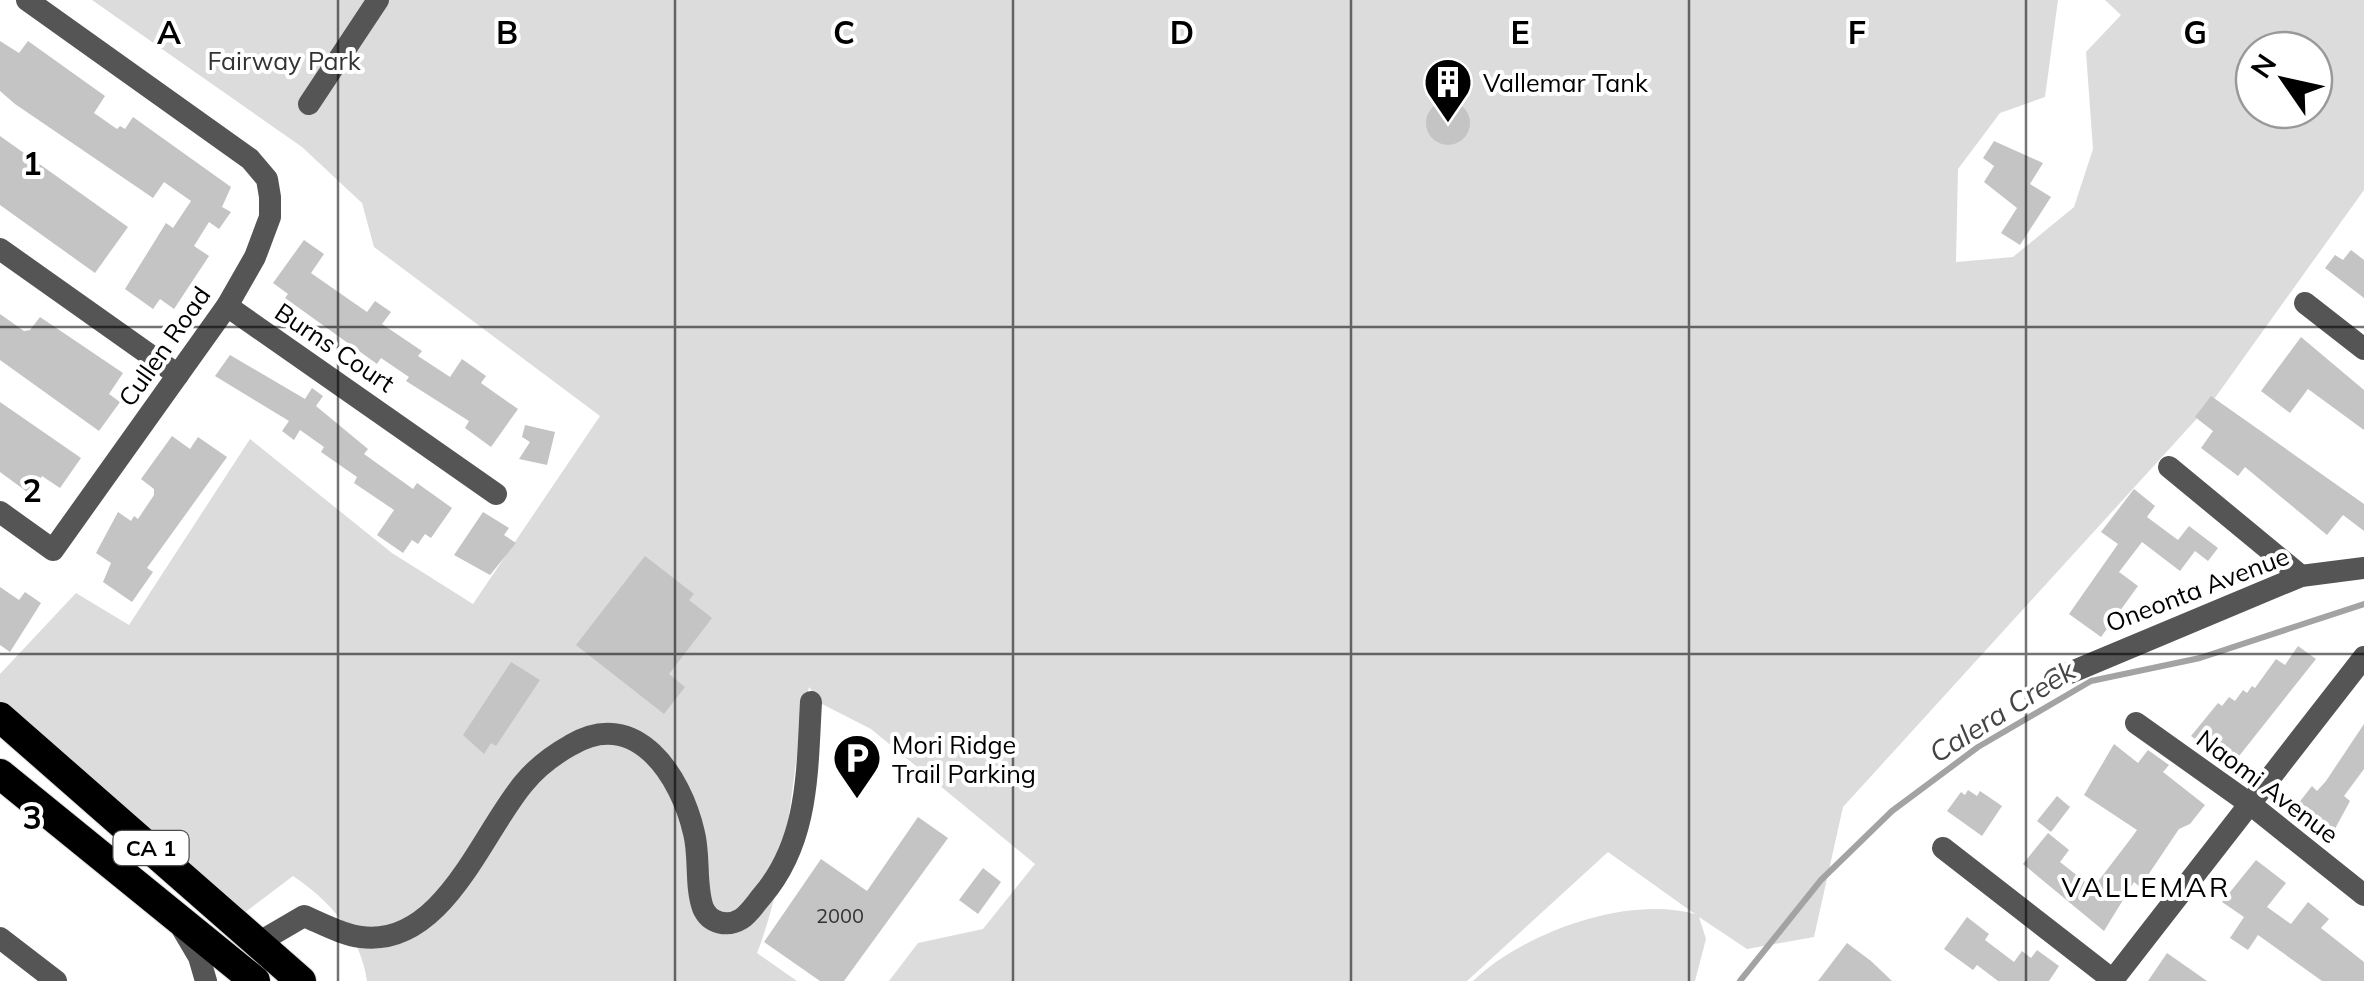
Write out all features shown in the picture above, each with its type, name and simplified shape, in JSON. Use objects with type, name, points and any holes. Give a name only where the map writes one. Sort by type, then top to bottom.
[{"type":"highway","name":"CA 1","points":[[0,717],[300,981]]},
{"type":"highway","name":"CA 1","points":[[0,774],[255,981]]},
{"type":"street","name":"Cullen Road","points":[[0,512],[53,550],[227,306],[255,257],[270,217],[266,179],[250,160],[27,0]]},
{"type":"street","points":[[309,104],[378,0]]},
{"type":"street","points":[[0,249],[178,375]]},
{"type":"street","points":[[2305,302],[2364,349]]},
{"type":"street","name":"Burns Court","points":[[227,306],[412,433],[434,455],[496,494]]},
{"type":"street","points":[[2169,467],[2301,576]]},
{"type":"street","name":"Oneonta Avenue","points":[[2055,678],[2301,576],[2364,568]]},
{"type":"street","points":[[1943,848],[2113,981],[2364,657]]},
{"type":"street","points":[[256,944],[304,916],[362,938],[398,933],[429,914],[462,879],[523,784],[549,758],[585,736],[609,732],[636,739],[654,752],[680,786],[695,834],[704,910],[715,922],[726,924],[743,918],[781,874],[796,841],[806,796],[810,702]]},
{"type":"street","name":"Naomi Avenue","points":[[2136,723],[2250,804],[2364,895]]},
{"type":"street","points":[[176,918],[199,957],[206,981]]},
{"type":"street","points":[[0,938],[43,976]]},
{"type":"green space","name":"Fairway Park","points":[[92,0],[2058,0],[2045,97],[2000,113],[1958,169],[1956,262],[2013,257],[2074,207],[2093,149],[2086,52],[2121,15],[2105,0],[2364,0],[2364,190],[2212,402],[1843,807],[1814,937],[1747,949],[1699,917],[1706,939],[1695,981],[1473,981],[1519,948],[1577,922],[1638,910],[1668,909],[1695,914],[1608,852],[1467,981],[889,981],[918,943],[983,929],[1035,864],[871,729],[822,704],[809,687],[777,888],[757,953],[797,981],[367,981],[358,948],[341,920],[293,876],[244,913],[0,703],[0,674],[76,593],[129,625],[250,439],[392,553],[473,604],[600,416],[374,247],[362,203],[302,147]]},
{"type":"building","points":[[0,41],[19,53],[28,41],[105,96],[94,113],[117,129],[125,129],[133,117],[231,187],[222,207],[231,212],[219,229],[209,222],[194,246],[209,256],[174,309],[160,299],[153,309],[125,289],[166,223],[173,228],[191,201],[164,182],[153,198],[15,104],[0,91]]},
{"type":"building","name":"Vallemar Tank","points":[[1448,101],[1464,107],[1470,123],[1464,139],[1448,145],[1432,139],[1426,123],[1432,107]]},
{"type":"building","points":[[0,136],[128,227],[95,273],[0,205]]},
{"type":"building","points":[[1994,141],[2043,163],[2030,184],[2051,197],[2020,245],[2001,233],[2017,208],[1984,182],[1994,166],[1983,158]]},
{"type":"building","points":[[304,240],[324,254],[311,273],[367,312],[375,301],[391,312],[382,324],[422,351],[418,356],[450,377],[462,359],[486,376],[481,383],[518,409],[491,447],[465,428],[469,421],[406,381],[409,377],[381,358],[377,364],[285,298],[288,294],[273,283]]},
{"type":"building","points":[[2351,250],[2364,260],[2364,298],[2325,268],[2335,255],[2343,260]]},
{"type":"building","points":[[0,314],[24,331],[30,330],[40,317],[123,373],[109,394],[120,402],[99,431],[0,360]]},
{"type":"building","points":[[2301,337],[2364,390],[2364,430],[2308,389],[2290,413],[2261,391]]},
{"type":"building","points":[[230,355],[305,399],[312,388],[323,396],[316,406],[368,449],[364,454],[413,489],[417,483],[452,508],[431,538],[425,534],[418,544],[412,540],[403,553],[377,535],[394,510],[354,483],[357,477],[321,452],[324,447],[300,430],[294,440],[282,431],[289,421],[215,376]]},
{"type":"building","points":[[2211,396],[2364,504],[2364,531],[2343,515],[2327,535],[2245,467],[2238,476],[2201,448],[2213,431],[2195,417]]},
{"type":"building","points":[[0,402],[81,458],[60,488],[42,476],[30,494],[0,472]]},
{"type":"building","points":[[525,425],[555,432],[547,465],[519,459],[530,442],[522,437]]},
{"type":"building","points":[[172,436],[190,449],[198,437],[227,457],[147,568],[153,572],[132,602],[103,582],[111,563],[96,553],[118,512],[131,521],[134,516],[138,519],[154,495],[154,489],[141,479]]},
{"type":"building","points":[[2134,489],[2155,506],[2147,517],[2178,540],[2189,526],[2218,548],[2208,561],[2195,551],[2180,571],[2142,542],[2119,572],[2138,586],[2101,637],[2069,614],[2118,544],[2101,532]]},
{"type":"building","points":[[483,512],[509,528],[504,535],[516,543],[490,575],[454,555]]},
{"type":"building","points":[[645,556],[694,594],[689,600],[712,618],[669,674],[685,687],[664,714],[576,645]]},
{"type":"building","points":[[0,587],[19,600],[25,592],[41,603],[10,652],[0,645]]},
{"type":"building","points":[[2298,646],[2316,659],[2232,765],[2191,736],[2218,703],[2222,706],[2229,697],[2235,701],[2243,690],[2247,693],[2252,686],[2255,688],[2276,659],[2285,665]]},
{"type":"building","points":[[511,662],[540,680],[496,746],[491,743],[484,754],[463,735]]},
{"type":"building","points":[[2364,724],[2364,769],[2344,796],[2350,801],[2330,838],[2294,809],[2312,786],[2317,791],[2326,781]]},
{"type":"building","points":[[2114,744],[2138,763],[2148,750],[2169,765],[2163,772],[2205,805],[2190,824],[2179,829],[2140,887],[2134,882],[2104,931],[2023,864],[2048,833],[2069,850],[2060,862],[2093,888],[2132,837],[2137,830],[2084,795]]},
{"type":"building","points":[[1968,790],[1977,796],[1980,791],[2002,806],[1982,836],[1947,811],[1961,792],[1965,795]]},
{"type":"building","points":[[2057,796],[2070,807],[2051,832],[2037,821]]},
{"type":"building","points":[[918,817],[948,838],[844,981],[820,981],[764,942],[821,859],[867,891]]},
{"type":"building","points":[[2256,860],[2286,883],[2267,907],[2291,924],[2308,902],[2329,919],[2321,928],[2364,962],[2364,981],[2322,981],[2258,935],[2248,950],[2230,938],[2244,917],[2222,902]]},
{"type":"building","points":[[983,868],[1001,882],[978,914],[959,900]]},
{"type":"building","points":[[1967,917],[1989,934],[1985,940],[2014,962],[2022,951],[2031,958],[2037,950],[2059,966],[2049,981],[1998,981],[1977,965],[1973,970],[1944,949]]},
{"type":"building","points":[[1847,943],[1871,961],[1892,981],[1818,981]]},
{"type":"building","points":[[2167,953],[2207,981],[2148,981]]},
{"type":"waterway","name":"Calera Creek","points":[[1740,981],[1821,880],[1892,811],[1978,747],[2091,681],[2200,658],[2364,604]]},
{"type":"place","name":"Vallemar Tank","points":[[1448,124]]},
{"type":"place","name":"Mori Ridge Trail Parking","points":[[857,800]]},
{"type":"district","name":"VALLEMAR","points":[[2146,886]]}]
